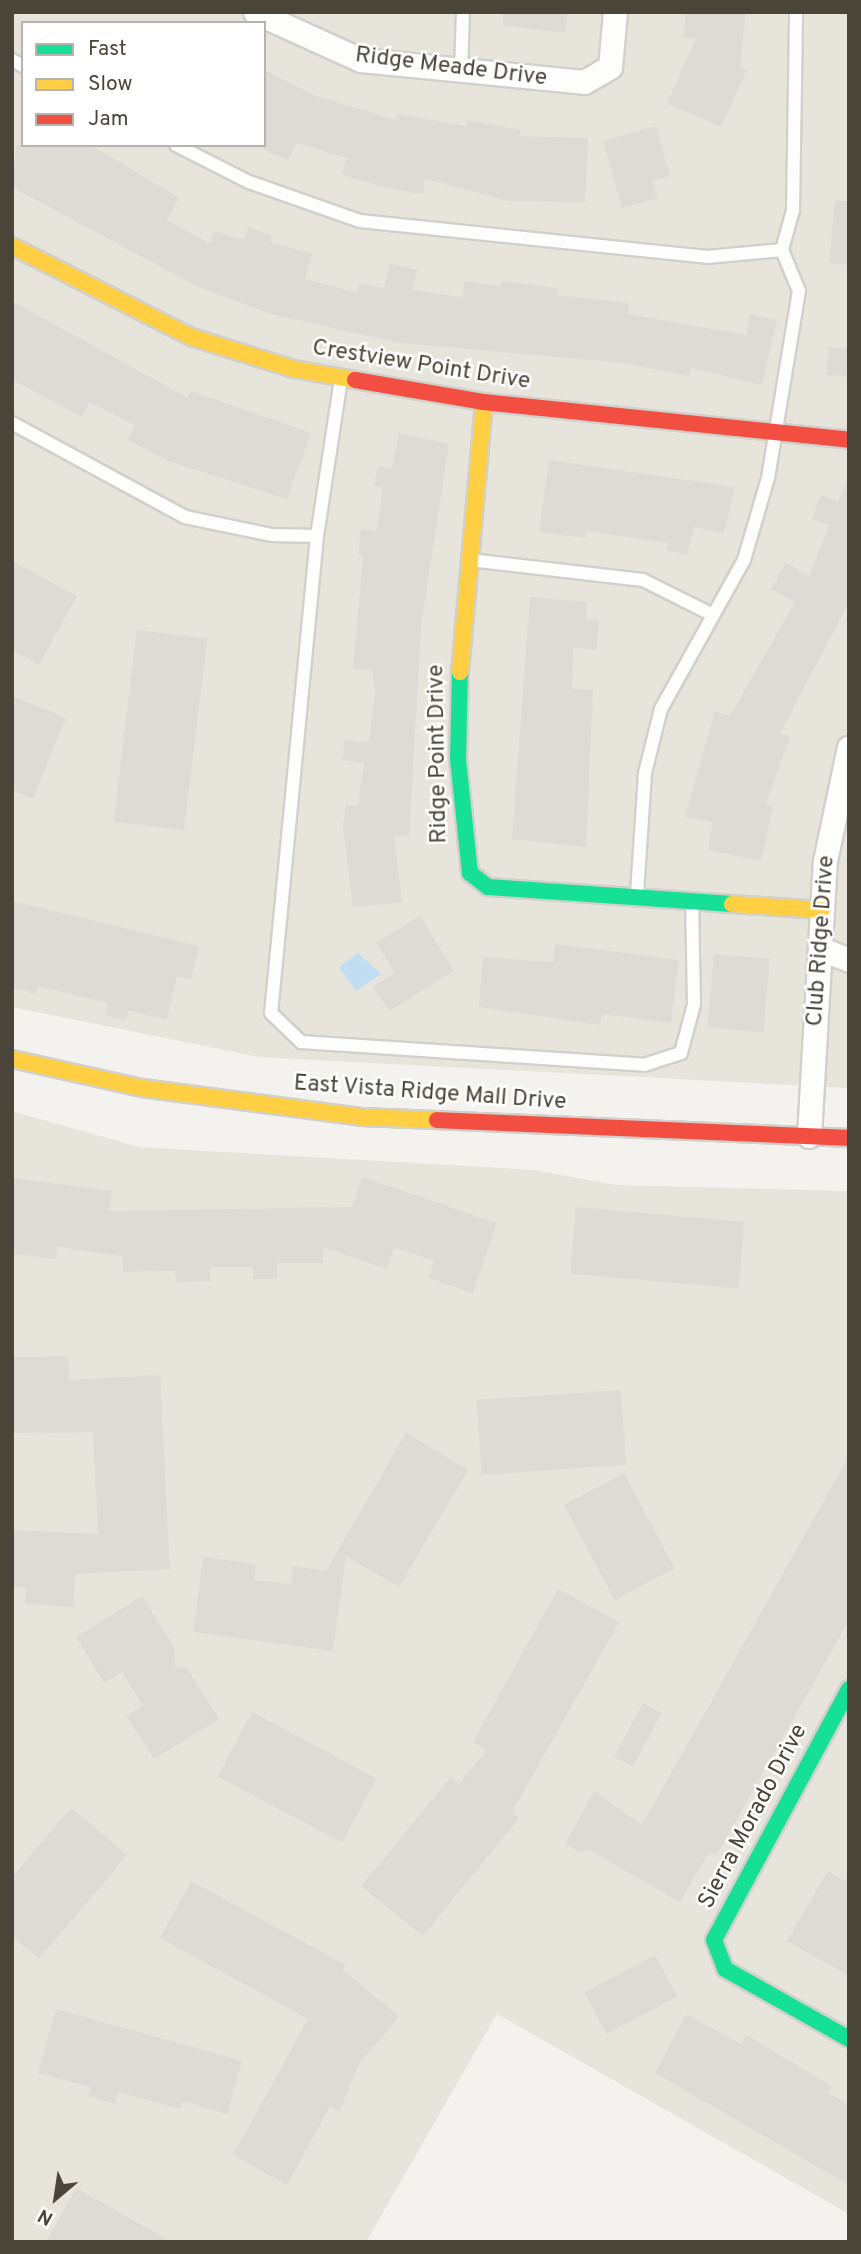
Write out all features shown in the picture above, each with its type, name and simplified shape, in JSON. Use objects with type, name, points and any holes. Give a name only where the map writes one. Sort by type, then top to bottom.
[{"type":"street","name":"Ridge Meade Drive","points":[[255,12],[361,60],[461,72],[584,82],[610,68],[615,12]]},
{"type":"street","name":"Crestview Point Drive","points":[[12,246],[191,337],[342,377],[484,402],[849,440]]},
{"type":"street","name":"Ridge Point Drive","points":[[484,402],[460,659],[464,863],[488,887],[692,897],[822,910]]},
{"type":"street","name":"Club Ridge Drive","points":[[809,1136],[822,910],[849,747]]},
{"type":"street","points":[[821,949],[849,960]]},
{"type":"street","name":"East Vista Ridge Mall Drive","points":[[12,1059],[142,1088],[361,1117],[849,1138]]},
{"type":"street","name":"Sierra Morado Drive","points":[[849,1689],[714,1940],[725,1969],[849,2039]]},
{"type":"lane","points":[[461,72],[463,12]]},
{"type":"lane","points":[[637,894],[645,773],[658,721],[709,613],[757,530],[775,431],[799,291],[782,250],[793,210],[796,12]]},
{"type":"lane","points":[[180,147],[248,182],[360,221],[707,257],[782,250]]},
{"type":"lane","points":[[342,377],[317,536],[271,1013],[301,1042],[644,1065],[681,1053],[694,1004],[692,897]]},
{"type":"lane","points":[[12,423],[185,517],[272,535],[317,536]]},
{"type":"lane","points":[[469,560],[643,580],[709,613]]},
{"type":"shaded area","points":[[12,12],[849,12],[849,1088],[258,1057],[12,1007]]},
{"type":"shaded area","points":[[12,1111],[139,1147],[534,1170],[616,1185],[849,1191],[849,2214],[497,2014],[366,2242],[12,2242]]},
{"type":"water","points":[[358,953],[381,974],[356,991],[339,967]]},
{"type":"building","points":[[503,12],[568,12],[565,33],[503,25]]},
{"type":"building","points":[[686,12],[746,12],[740,67],[747,70],[721,127],[667,103],[696,39],[683,37]]},
{"type":"building","points":[[266,71],[316,96],[396,120],[397,114],[466,126],[467,120],[521,130],[520,136],[588,138],[585,202],[508,201],[425,179],[423,194],[388,188],[342,175],[347,158],[296,143],[288,160],[264,150]]},
{"type":"building","points":[[656,126],[670,176],[652,181],[657,198],[622,208],[603,141]]},
{"type":"building","points":[[16,145],[94,147],[179,198],[167,220],[210,244],[214,231],[244,240],[248,227],[272,236],[270,242],[312,254],[305,279],[357,293],[359,283],[384,288],[390,264],[417,270],[412,290],[462,297],[464,281],[501,286],[501,281],[558,288],[557,295],[629,303],[628,314],[746,335],[750,314],[777,320],[762,385],[691,368],[689,376],[623,363],[400,343],[271,314],[198,287],[12,187]]},
{"type":"building","points":[[835,201],[849,201],[849,265],[829,263]]},
{"type":"building","points":[[12,301],[188,398],[191,391],[311,433],[287,499],[168,461],[128,440],[135,425],[90,402],[82,417],[12,380]]},
{"type":"building","points":[[829,347],[849,349],[846,377],[826,375]]},
{"type":"building","points":[[399,433],[449,444],[421,626],[409,837],[394,835],[402,902],[353,907],[343,827],[346,804],[358,806],[364,763],[342,760],[345,740],[369,743],[375,689],[372,670],[353,669],[363,555],[358,554],[361,529],[377,531],[383,487],[374,486],[378,466],[392,469]]},
{"type":"building","points":[[549,460],[735,487],[724,533],[694,527],[687,555],[666,550],[668,543],[586,531],[585,538],[539,532]]},
{"type":"building","points":[[849,477],[849,602],[780,733],[790,737],[766,804],[773,806],[761,861],[708,850],[713,822],[685,817],[715,711],[730,716],[795,602],[771,589],[786,563],[809,576],[829,525],[812,519],[821,495],[838,502]]},
{"type":"building","points":[[12,561],[77,596],[39,665],[12,650]]},
{"type":"building","points":[[530,597],[587,602],[586,619],[599,620],[597,650],[573,648],[572,689],[593,690],[586,847],[512,839]]},
{"type":"building","points":[[137,630],[207,639],[184,830],[113,822]]},
{"type":"building","points":[[12,696],[66,718],[33,799],[12,790]]},
{"type":"building","points":[[12,901],[199,946],[191,980],[177,976],[167,1020],[128,1010],[126,1020],[105,1015],[108,1003],[38,986],[36,994],[12,988]]},
{"type":"building","points":[[420,916],[454,971],[389,1011],[373,986],[395,973],[376,943]]},
{"type":"building","points":[[555,944],[679,960],[671,1023],[602,1014],[600,1025],[479,1007],[483,957],[553,962]]},
{"type":"building","points":[[714,954],[770,959],[763,1033],[708,1028]]},
{"type":"building","points":[[362,1177],[497,1223],[473,1293],[429,1278],[434,1261],[394,1247],[387,1269],[323,1247],[323,1263],[277,1263],[277,1279],[253,1279],[253,1267],[210,1267],[210,1281],[176,1282],[175,1271],[123,1272],[122,1256],[57,1247],[56,1259],[12,1254],[12,1178],[112,1191],[109,1211],[352,1207]]},
{"type":"building","points":[[576,1207],[744,1222],[739,1288],[570,1274]]},
{"type":"building","points":[[68,1356],[69,1380],[160,1375],[170,1569],[75,1574],[74,1607],[25,1604],[26,1588],[12,1587],[12,1530],[98,1534],[93,1432],[12,1433],[12,1357]]},
{"type":"building","points":[[621,1390],[626,1465],[482,1475],[476,1400]]},
{"type":"building","points":[[406,1433],[468,1470],[399,1587],[346,1556],[333,1651],[193,1632],[203,1557],[256,1564],[254,1580],[291,1584],[293,1566],[326,1571]]},
{"type":"building","points":[[849,1456],[849,1620],[716,1856],[709,1852],[680,1902],[586,1848],[582,1853],[565,1844],[594,1791],[642,1825]]},
{"type":"building","points":[[624,1473],[675,1568],[615,1600],[564,1505]]},
{"type":"building","points":[[558,1589],[619,1622],[512,1812],[519,1818],[423,1936],[361,1886],[451,1777],[459,1784],[487,1750],[473,1742]]},
{"type":"building","points":[[142,1596],[174,1647],[175,1667],[187,1668],[219,1719],[154,1759],[126,1716],[143,1706],[122,1672],[104,1683],[76,1637]]},
{"type":"building","points":[[643,1703],[662,1713],[633,1767],[614,1757]]},
{"type":"building","points":[[252,1712],[376,1778],[342,1843],[218,1776]]},
{"type":"building","points":[[71,1808],[127,1855],[39,1959],[12,1936],[12,1877]]},
{"type":"building","points":[[828,1871],[849,1883],[849,1976],[787,1941]]},
{"type":"building","points":[[191,1881],[346,1965],[343,1970],[399,2016],[360,2063],[339,2111],[330,2106],[287,2185],[233,2155],[308,2019],[160,1938]]},
{"type":"building","points":[[655,1955],[677,1996],[606,2034],[584,1993]]},
{"type":"building","points":[[56,2009],[242,2061],[227,2114],[183,2101],[180,2109],[118,2092],[115,2104],[88,2096],[91,2087],[38,2073]]},
{"type":"building","points":[[686,2014],[741,2044],[746,2035],[832,2086],[828,2093],[849,2105],[849,2185],[655,2073]]},
{"type":"building","points":[[76,2188],[172,2242],[46,2242]]},
{"type":"traffic: fast","points":[[460,672],[458,759],[470,873],[488,887],[732,904]]},
{"type":"traffic: fast","points":[[849,1689],[714,1940],[725,1969],[849,2039]]},
{"type":"traffic: slow","points":[[12,246],[191,337],[294,369],[355,380]]},
{"type":"traffic: slow","points":[[460,672],[484,402]]},
{"type":"traffic: slow","points":[[732,904],[822,910]]},
{"type":"traffic: slow","points":[[12,1059],[142,1088],[361,1117],[437,1120]]},
{"type":"traffic: jam","points":[[355,380],[484,402],[849,440]]},
{"type":"traffic: jam","points":[[437,1120],[849,1138]]}]
